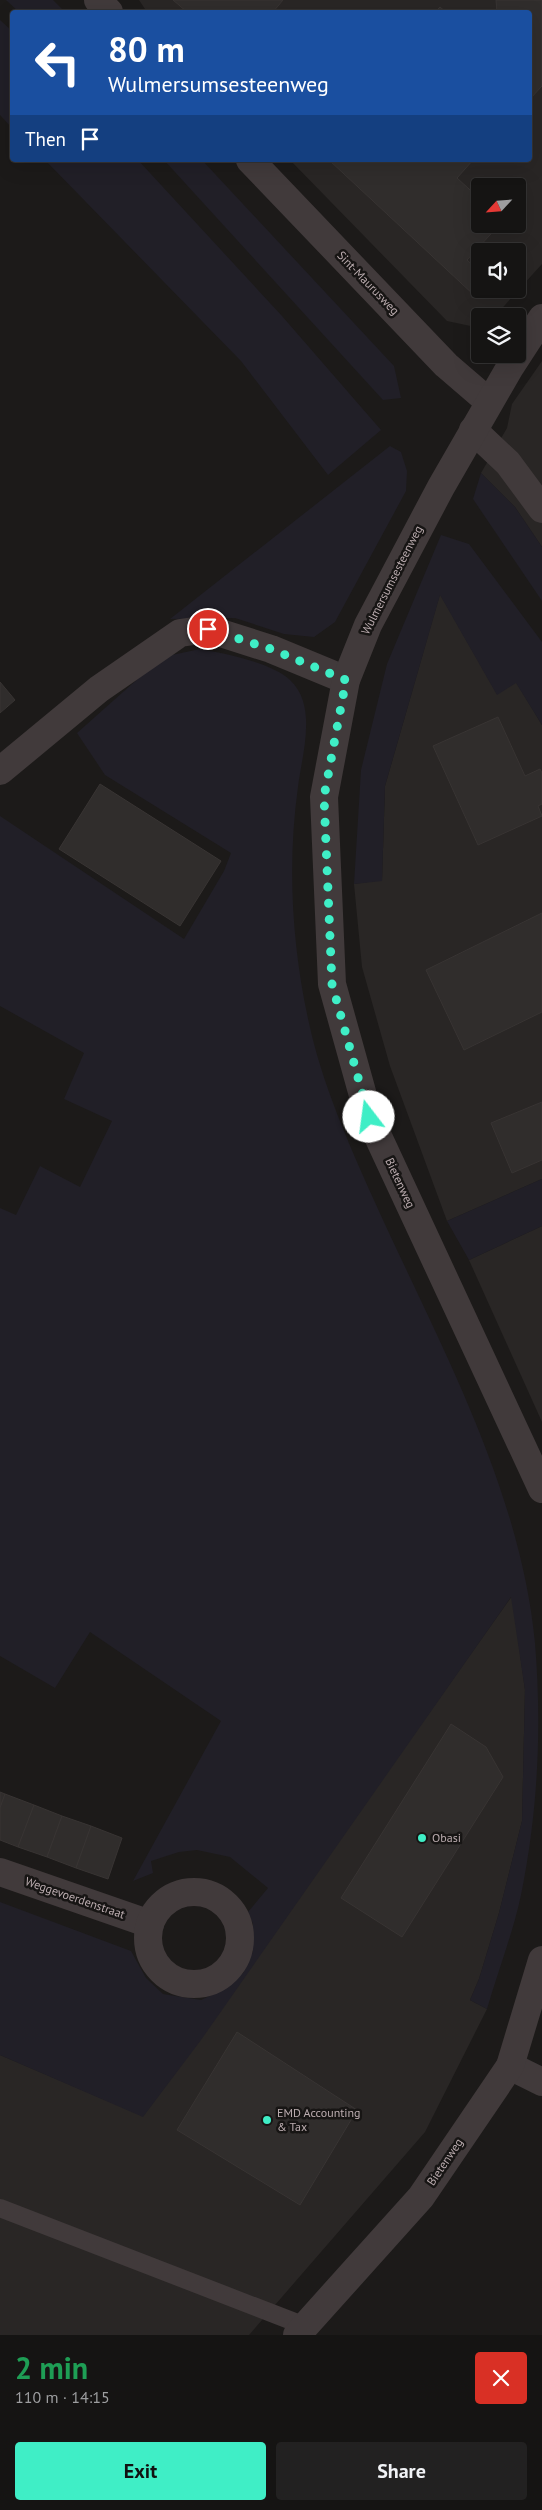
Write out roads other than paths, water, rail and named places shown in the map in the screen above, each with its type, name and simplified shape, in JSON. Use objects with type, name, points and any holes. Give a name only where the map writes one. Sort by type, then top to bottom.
[{"type":"street","points":[[98,0],[106,10]]},
{"type":"street","name":"Sint-Maurusweg","points":[[252,162],[446,364],[489,402]]},
{"type":"street","name":"Wulmersumsesteenweg","points":[[346,680],[368,625],[489,402],[542,318]]},
{"type":"street","points":[[474,430],[508,463],[542,509]]},
{"type":"street","points":[[0,771],[100,689],[180,633],[208,629],[271,649],[346,680]]},
{"type":"street","name":"Bietenweg","points":[[346,680],[324,797],[332,984],[369,1117],[542,1489]]},
{"type":"street","name":"Weggevoerdenstraat","points":[[0,1872],[150,1924]]},
{"type":"street","name":"Bietenweg","points":[[301,2330],[421,2197],[510,2066],[542,1960]]},
{"type":"street","points":[[510,2066],[542,2082]]},
{"type":"lane","points":[[0,2208],[301,2330]]},
{"type":"place","name":"Obasi","points":[[422,1838]]},
{"type":"place","name":"EMD Accounting & Tax","points":[[267,2120]]}]
